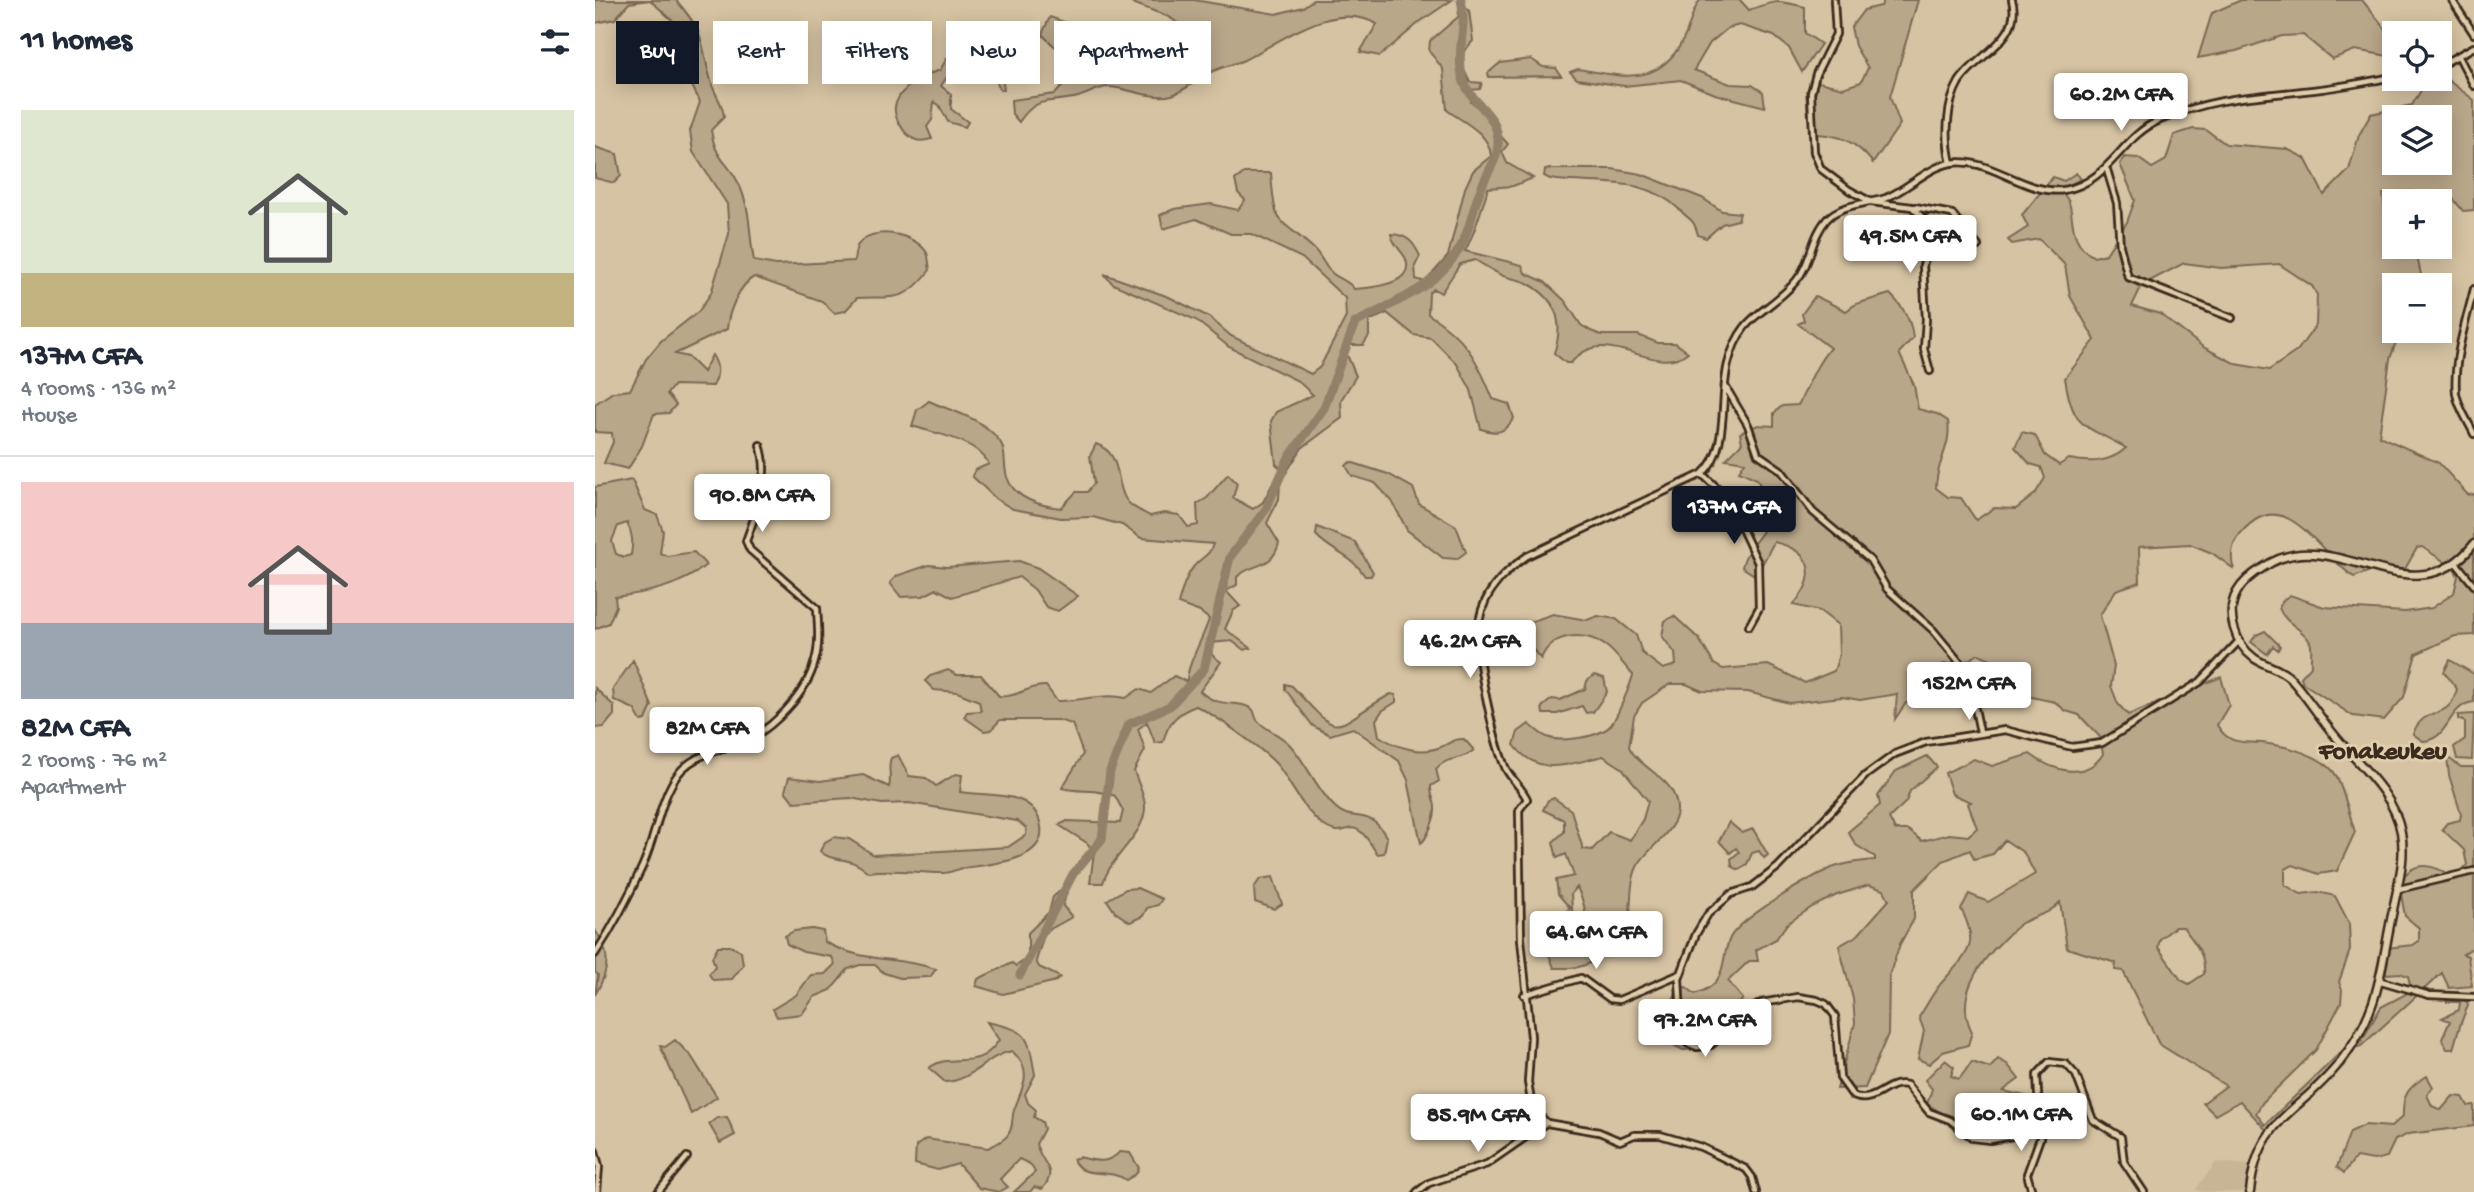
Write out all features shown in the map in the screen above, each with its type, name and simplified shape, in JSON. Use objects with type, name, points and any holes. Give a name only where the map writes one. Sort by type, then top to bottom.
[{"type":"street","points":[[1834,0],[1836,34],[1816,74],[1811,93],[1814,152],[1826,174],[1871,202],[1931,208],[1952,214],[1978,246]]},
{"type":"street","points":[[1951,163],[1948,122],[1954,92],[1973,64],[1995,50],[2001,42],[2014,14],[2012,0]]},
{"type":"street","points":[[2452,0],[2474,34]]},
{"type":"street","points":[[2452,60],[2474,47]]},
{"type":"street","points":[[2459,57],[2474,86]]},
{"type":"street","points":[[1756,1192],[1746,1168],[1701,1147],[1660,1135],[1634,1135],[1620,1140],[1599,1132],[1547,1123],[1535,1114],[1529,1100],[1531,1037],[1524,995],[1519,810],[1527,799],[1506,766],[1488,705],[1477,651],[1483,604],[1497,580],[1527,556],[1702,474],[1719,452],[1724,385],[1739,332],[1749,319],[1799,278],[1812,244],[1828,219],[1837,211],[1903,190],[1951,163],[1971,164],[2055,190],[2079,186],[2107,170],[2126,145],[2151,125],[2187,109],[2225,98],[2322,89],[2382,79]]},
{"type":"street","points":[[2107,170],[2117,203],[2120,246],[2128,277],[2232,318]]},
{"type":"street","points":[[1912,207],[1928,223],[1932,232],[1923,265],[1926,319],[1924,349],[1930,371]]},
{"type":"street","points":[[2474,289],[2462,340],[2456,386],[2459,402],[2474,434]]},
{"type":"street","points":[[1724,385],[1748,425],[1758,454],[1781,470],[1813,512],[1870,560],[1887,589],[1934,630],[1961,664],[1971,690],[1980,732]]},
{"type":"street","points":[[595,954],[643,865],[674,779],[687,764],[700,756],[746,741],[763,731],[798,694],[815,663],[819,644],[817,608],[750,550],[746,541],[763,483],[766,460],[760,445]]},
{"type":"street","points":[[1702,474],[1709,484],[1727,497],[1758,563],[1759,608],[1749,626]]},
{"type":"street","points":[[2250,1192],[2265,1138],[2275,1124],[2341,1061],[2366,1023],[2381,981],[2399,889],[2403,843],[2398,818],[2391,804],[2290,679],[2255,659],[2239,640],[2232,618],[2238,590],[2262,568],[2281,557],[2310,552],[2420,576],[2438,573],[2456,563],[2474,544]]},
{"type":"street","points":[[2456,563],[2474,586]]},
{"type":"street","points":[[2039,1113],[2035,1124],[2023,1134],[1980,1141],[1967,1136],[1948,1119],[1929,1112],[1907,1085],[1897,1084],[1873,1098],[1857,1098],[1847,1091],[1840,1078],[1835,1016],[1830,1008],[1817,1000],[1798,997],[1761,1003],[1742,1016],[1717,1042],[1702,1047],[1687,1043],[1682,1034],[1682,1000],[1679,986],[1680,974],[1696,934],[1708,914],[1731,894],[1752,887],[1778,867],[1879,765],[1895,754],[1926,742],[1980,732],[2010,730],[2072,747],[2102,743],[2200,682],[2239,640]]},
{"type":"street","points":[[2399,889],[2474,871]]},
{"type":"street","points":[[1524,995],[1581,978],[1610,999],[1619,1000],[1680,974]]},
{"type":"street","points":[[1668,980],[1679,986]]},
{"type":"street","points":[[2381,981],[2429,995],[2474,997]]},
{"type":"street","points":[[2032,1192],[2027,1174],[2041,1138],[2035,1083],[2040,1069],[2049,1062],[2066,1064],[2076,1075],[2093,1120],[2121,1137],[2124,1162],[2144,1192]]},
{"type":"street","points":[[1417,1192],[1429,1183],[1487,1164],[1547,1123]]},
{"type":"street","points":[[595,1151],[599,1166],[597,1192]]},
{"type":"street","points":[[657,1192],[687,1157]]},
{"type":"shaded area","points":[[595,0],[650,0],[629,3],[615,19],[595,23]]},
{"type":"shaded area","points":[[650,0],[676,0],[692,21],[673,21]]},
{"type":"shaded area","points":[[1125,0],[1194,0],[1276,14],[1303,7],[1313,0],[1452,0],[1421,21],[1380,56],[1360,52],[1377,24],[1360,18],[1343,17],[1309,25],[1244,60],[1211,72],[1211,21],[1175,21]]},
{"type":"shaded area","points":[[1700,0],[1740,0],[1749,10],[1776,2],[1805,7],[1805,33],[1821,44],[1802,72],[1789,48],[1774,36],[1740,25],[1728,28],[1710,43],[1694,70],[1730,84],[1752,85],[1763,92],[1765,107],[1715,94],[1681,80],[1624,86],[1577,79],[1570,72],[1578,69],[1624,76],[1650,72],[1662,66],[1683,40]]},
{"type":"shaded area","points":[[1884,0],[1918,0],[1890,97],[1900,124],[1873,163],[1847,141],[1813,134],[1806,91],[1819,82],[1843,88],[1861,82],[1868,68],[1855,46],[1851,27],[1864,10],[1881,6]]},
{"type":"shaded area","points":[[2241,0],[2362,0],[2382,24],[2382,55],[2355,50],[2332,59],[2303,35],[2282,36],[2236,51],[2198,58],[2212,13]]},
{"type":"shaded area","points":[[1460,2],[1469,10],[1473,41],[1458,58],[1470,82],[1482,83],[1480,89],[1470,90],[1471,102],[1483,108],[1489,123],[1508,144],[1502,152],[1507,163],[1533,178],[1513,186],[1488,188],[1465,251],[1522,265],[1525,273],[1545,282],[1565,301],[1581,325],[1591,331],[1601,335],[1638,335],[1658,343],[1675,343],[1688,352],[1675,359],[1660,359],[1599,347],[1584,351],[1571,363],[1566,363],[1554,353],[1558,323],[1547,297],[1527,283],[1503,276],[1475,260],[1460,264],[1441,293],[1434,289],[1429,293],[1428,314],[1452,332],[1469,350],[1493,399],[1509,404],[1514,418],[1510,423],[1500,431],[1481,429],[1471,390],[1457,364],[1431,338],[1414,335],[1387,313],[1369,321],[1369,336],[1363,345],[1350,345],[1345,350],[1356,376],[1341,400],[1342,418],[1302,448],[1286,473],[1276,464],[1271,421],[1276,412],[1313,395],[1298,381],[1229,347],[1196,320],[1113,284],[1104,274],[1169,297],[1209,317],[1231,336],[1311,374],[1320,367],[1346,317],[1345,298],[1302,258],[1251,234],[1231,234],[1196,219],[1163,229],[1160,215],[1174,209],[1211,204],[1238,210],[1245,200],[1238,193],[1235,180],[1244,173],[1271,173],[1274,203],[1279,218],[1316,251],[1332,273],[1354,289],[1390,283],[1405,274],[1405,257],[1391,234],[1405,237],[1415,246],[1420,256],[1415,266],[1416,279],[1425,282],[1448,256],[1465,188],[1473,171],[1491,156],[1481,134],[1447,110],[1443,69],[1429,51],[1430,41],[1458,17]]},
{"type":"shaded area","points":[[1050,17],[1062,21],[1054,21],[1054,46],[1042,34]]},
{"type":"shaded area","points":[[699,33],[712,86],[724,117],[711,130],[713,141],[716,150],[737,180],[744,198],[754,261],[776,265],[854,261],[857,246],[864,239],[883,233],[904,237],[922,246],[927,253],[930,270],[906,293],[890,297],[857,298],[845,311],[834,313],[822,301],[754,277],[735,300],[727,329],[675,354],[688,357],[703,372],[712,355],[717,370],[713,386],[674,385],[667,394],[676,405],[669,413],[654,414],[642,446],[628,469],[604,463],[613,442],[612,433],[595,432],[595,404],[613,392],[630,390],[646,359],[661,341],[699,311],[711,293],[729,234],[727,204],[693,152],[690,131],[700,102],[691,84],[699,84]]},
{"type":"shaded area","points":[[1531,59],[1543,67],[1556,68],[1561,76],[1489,77],[1488,73],[1500,63]]},
{"type":"shaded area","points":[[946,60],[946,78],[941,86],[951,94],[951,109],[968,122],[965,127],[948,122],[939,105],[934,102],[932,120],[927,127],[932,139],[916,140],[903,129],[897,119],[896,103],[903,91],[912,84],[932,84],[932,73],[940,70]]},
{"type":"shaded area","points":[[2452,83],[2474,100],[2474,210],[2463,211],[2452,197],[2452,189],[2382,189],[2382,259],[2418,259],[2421,273],[2382,273],[2382,343],[2396,343],[2390,359],[2379,436],[2439,463],[2468,495],[2474,494],[2474,635],[2455,636],[2416,654],[2404,697],[2384,720],[2353,716],[2303,683],[2301,677],[2311,666],[2311,645],[2307,637],[2282,613],[2279,608],[2283,600],[2290,595],[2324,607],[2405,612],[2432,608],[2454,593],[2458,576],[2454,568],[2422,547],[2417,548],[2405,569],[2376,569],[2354,577],[2299,526],[2285,517],[2270,515],[2254,521],[2237,538],[2232,553],[2234,569],[2212,553],[2190,544],[2139,547],[2140,582],[2116,590],[2100,615],[2114,666],[2111,686],[2118,704],[2128,715],[2221,677],[2229,705],[2217,725],[2222,732],[2240,742],[2285,747],[2320,760],[2333,771],[2340,783],[2355,832],[2337,871],[2319,874],[2293,865],[2285,869],[2285,885],[2301,894],[2318,892],[2335,896],[2349,923],[2350,950],[2339,982],[2342,990],[2341,1003],[2316,1050],[2263,1102],[2256,1113],[2265,1125],[2342,1051],[2362,1040],[2381,1007],[2406,994],[2410,985],[2408,976],[2400,973],[2386,974],[2379,968],[2387,948],[2413,945],[2419,941],[2419,928],[2405,916],[2399,884],[2405,875],[2418,867],[2432,867],[2455,878],[2467,865],[2464,850],[2442,829],[2447,823],[2460,820],[2461,814],[2449,775],[2447,757],[2461,767],[2474,767],[2474,947],[2463,954],[2468,956],[2472,986],[2449,988],[2442,973],[2361,1046],[2354,1048],[2341,1068],[2302,1097],[2289,1118],[2278,1116],[2267,1131],[2240,1101],[2215,1115],[2203,1103],[2226,1086],[2159,1044],[2123,971],[2115,970],[2116,963],[2067,948],[2060,902],[2047,912],[2017,927],[1984,961],[1967,995],[1967,1019],[1972,1032],[1968,1045],[1943,1052],[1929,1064],[1918,1059],[1924,1031],[1919,1017],[1937,988],[1969,948],[1970,931],[1961,909],[1969,894],[1988,902],[2035,874],[2024,853],[2005,840],[1993,854],[1974,859],[1970,850],[1943,861],[1914,890],[1914,919],[1900,944],[1889,976],[1888,1034],[1865,1088],[1837,1089],[1855,1023],[1853,999],[1839,946],[1858,935],[1889,900],[1884,890],[1869,885],[1837,895],[1812,907],[1787,924],[1776,939],[1756,950],[1758,961],[1749,961],[1728,981],[1743,999],[1717,1031],[1709,1049],[1683,1050],[1668,1042],[1671,1027],[1644,1017],[1647,1005],[1654,1003],[1662,1011],[1670,1005],[1679,988],[1686,987],[1695,994],[1714,984],[1719,978],[1730,938],[1746,921],[1774,901],[1833,868],[1875,860],[1875,857],[1856,845],[1848,832],[1880,805],[1878,796],[1896,771],[1927,756],[1937,767],[1910,791],[1906,802],[1889,818],[1895,830],[1908,830],[1922,841],[1949,834],[1968,836],[1977,828],[1968,804],[1971,802],[1952,794],[1945,773],[1974,759],[1992,766],[2030,754],[2048,765],[2078,771],[2096,763],[2103,754],[2100,737],[2079,715],[2066,711],[2055,702],[2027,696],[2015,688],[2013,674],[1996,661],[1979,654],[1961,664],[1943,664],[1931,676],[1928,701],[1906,703],[1895,719],[1897,694],[1860,700],[1842,697],[1789,703],[1748,692],[1702,691],[1686,684],[1670,684],[1642,703],[1634,716],[1629,747],[1641,762],[1671,789],[1675,798],[1676,816],[1668,831],[1635,871],[1630,918],[1624,933],[1604,954],[1589,964],[1575,968],[1554,968],[1549,954],[1548,929],[1570,908],[1558,894],[1556,880],[1574,876],[1566,854],[1557,858],[1553,842],[1564,832],[1564,820],[1543,810],[1548,800],[1554,798],[1571,810],[1583,849],[1592,850],[1609,832],[1630,840],[1643,819],[1648,801],[1622,768],[1603,756],[1566,765],[1544,765],[1534,762],[1514,745],[1518,732],[1529,724],[1553,739],[1581,738],[1606,729],[1616,716],[1633,675],[1610,649],[1597,641],[1578,636],[1560,639],[1546,650],[1541,659],[1524,639],[1514,635],[1515,627],[1553,614],[1587,620],[1598,616],[1616,619],[1636,635],[1642,653],[1663,669],[1676,665],[1675,653],[1662,636],[1665,621],[1674,616],[1699,639],[1714,664],[1723,669],[1768,665],[1805,683],[1834,671],[1839,655],[1838,625],[1820,611],[1793,605],[1809,575],[1804,558],[1787,546],[1774,542],[1756,576],[1742,567],[1748,551],[1766,526],[1770,508],[1757,479],[1739,471],[1745,462],[1726,459],[1742,443],[1740,433],[1758,425],[1774,426],[1774,413],[1782,406],[1798,405],[1816,368],[1830,348],[1798,324],[1804,321],[1802,314],[1815,296],[1846,311],[1856,304],[1890,294],[1895,299],[1906,314],[1912,331],[1913,338],[1899,353],[1914,385],[1918,409],[1937,414],[1948,421],[1948,439],[1938,470],[1936,488],[1948,497],[1961,498],[1976,520],[1994,508],[2016,509],[2035,494],[2045,478],[2041,467],[2030,464],[2015,447],[2022,432],[2035,435],[2045,455],[2059,465],[2069,459],[2106,459],[2126,448],[2083,424],[2072,408],[2065,378],[2095,340],[2070,296],[2065,265],[2039,239],[2012,244],[2008,240],[2028,227],[2022,215],[2053,177],[2064,181],[2076,173],[2081,179],[2056,191],[2064,195],[2069,202],[2077,239],[2094,257],[2106,254],[2127,222],[2135,200],[2120,164],[2124,157],[2138,158],[2152,168],[2166,160],[2174,135],[2193,129],[2206,130],[2226,144],[2287,149],[2305,158],[2324,195],[2349,170],[2359,135],[2371,114],[2382,112],[2382,175],[2452,175],[2452,105],[2412,105],[2421,91],[2452,91]],"holes":[[[2184,263],[2221,268],[2279,264],[2312,286],[2317,295],[2316,325],[2297,351],[2269,370],[2236,364],[2203,347],[2160,314],[2132,306],[2142,285]],[[1577,887],[1585,911],[1584,922],[1578,932],[1573,924],[1571,894]],[[2175,927],[2183,927],[2201,954],[2204,974],[2189,984],[2181,980],[2158,947],[2160,939]]]},
{"type":"shaded area","points":[[1065,84],[1192,84],[1182,91],[1164,96],[1105,87],[1078,97],[1039,104],[1032,107],[1019,122],[1012,114],[1011,100],[1055,94]]},
{"type":"shaded area","points":[[595,147],[617,154],[621,176],[614,183],[595,178]]},
{"type":"shaded area","points":[[1612,169],[1641,174],[1702,198],[1722,211],[1740,213],[1738,220],[1722,224],[1706,238],[1698,235],[1693,222],[1680,210],[1651,191],[1619,184],[1550,179],[1544,176],[1545,170]]},
{"type":"shaded area","points":[[929,401],[967,416],[988,429],[1003,447],[1005,469],[1011,485],[1022,496],[1045,505],[1061,508],[1076,492],[1087,492],[1094,483],[1090,456],[1096,444],[1110,453],[1128,503],[1150,516],[1164,513],[1179,515],[1188,527],[1198,525],[1197,504],[1207,498],[1228,474],[1237,483],[1233,498],[1253,509],[1263,502],[1273,483],[1280,483],[1279,499],[1267,523],[1279,543],[1276,552],[1266,562],[1243,572],[1237,577],[1237,585],[1226,591],[1240,606],[1233,611],[1225,629],[1251,648],[1244,650],[1232,641],[1210,643],[1212,655],[1221,662],[1200,691],[1214,700],[1243,705],[1253,710],[1260,724],[1291,746],[1335,807],[1348,815],[1367,818],[1380,828],[1387,838],[1384,853],[1377,854],[1361,832],[1355,829],[1339,831],[1323,825],[1305,807],[1275,763],[1242,735],[1196,706],[1174,719],[1163,742],[1155,743],[1147,722],[1138,729],[1145,750],[1134,771],[1144,799],[1143,818],[1103,883],[1090,883],[1094,852],[1087,843],[1059,825],[1067,821],[1120,823],[1123,811],[1115,796],[1062,788],[1083,754],[1072,724],[1058,720],[1000,720],[991,730],[984,731],[964,717],[967,712],[981,711],[979,701],[957,692],[934,690],[925,681],[930,676],[948,670],[957,675],[981,675],[999,696],[1046,686],[1057,701],[1109,696],[1126,698],[1139,689],[1151,693],[1174,676],[1187,682],[1189,668],[1209,619],[1200,612],[1178,604],[1188,575],[1213,544],[1141,538],[1122,525],[1093,517],[1061,518],[1013,509],[996,499],[972,476],[975,470],[989,464],[975,449],[955,439],[912,426],[917,410]]},
{"type":"shaded area","points":[[1350,462],[1388,474],[1413,488],[1419,504],[1456,526],[1466,552],[1457,559],[1443,558],[1407,530],[1392,501],[1375,483],[1352,476],[1346,466]]},
{"type":"shaded area","points":[[632,480],[645,510],[657,515],[663,531],[660,553],[667,556],[694,552],[706,565],[675,583],[652,591],[615,597],[616,606],[609,623],[595,629],[595,487]],"holes":[[[627,523],[632,539],[631,555],[624,557],[616,554],[612,541],[618,526]]]},
{"type":"shaded area","points":[[1317,527],[1355,542],[1373,572],[1371,576],[1365,576],[1354,563],[1322,541],[1316,535]]},
{"type":"shaded area","points":[[1019,561],[1038,568],[1078,596],[1058,611],[1046,607],[1035,590],[1019,577],[952,597],[937,589],[923,596],[901,597],[890,583],[896,576],[929,565],[947,567]]},
{"type":"shaded area","points":[[2265,631],[2280,646],[2278,650],[2273,646],[2267,654],[2251,642],[2256,635]]},
{"type":"shaded area","points":[[633,660],[652,706],[646,720],[641,721],[634,709],[614,700],[613,689]]},
{"type":"shaded area","points":[[2450,660],[2474,674],[2474,702],[2458,709],[2439,735],[2423,741],[2413,734],[2418,725],[2423,719],[2448,706],[2457,689],[2444,672]]},
{"type":"shaded area","points":[[1594,675],[1604,678],[1607,692],[1593,712],[1586,713],[1582,706],[1557,714],[1543,714],[1542,707],[1552,699],[1560,700],[1585,689],[1587,681]]},
{"type":"shaded area","points":[[1285,684],[1292,686],[1330,723],[1338,724],[1346,722],[1391,694],[1396,695],[1396,702],[1382,711],[1376,720],[1379,736],[1402,747],[1419,750],[1435,749],[1464,739],[1474,750],[1444,762],[1436,769],[1439,781],[1431,786],[1435,814],[1421,843],[1408,780],[1399,761],[1353,728],[1330,735],[1313,726],[1285,689]]},
{"type":"shaded area","points":[[595,688],[614,706],[614,715],[604,727],[595,728]]},
{"type":"shaded area","points":[[2474,714],[2472,760],[2457,759],[2454,747],[2465,739],[2465,722],[2458,719],[2458,715]]},
{"type":"shaded area","points":[[898,755],[909,776],[926,778],[936,786],[956,774],[962,775],[960,792],[1020,800],[1030,806],[1037,815],[1041,827],[1040,839],[1025,855],[1013,860],[946,873],[868,872],[847,860],[825,855],[820,851],[825,842],[834,837],[849,839],[874,855],[1008,847],[1026,835],[1026,828],[1017,821],[909,803],[882,804],[850,798],[794,802],[785,791],[789,777],[820,781],[863,775],[889,787],[890,761]]},
{"type":"shaded area","points":[[1729,822],[1742,833],[1753,829],[1768,855],[1764,858],[1759,851],[1752,853],[1747,864],[1739,870],[1732,866],[1731,859],[1739,852],[1736,848],[1730,853],[1719,841]]},
{"type":"shaded area","points":[[1273,877],[1282,904],[1274,909],[1255,902],[1254,888],[1260,879]]},
{"type":"shaded area","points":[[1064,887],[1068,887],[1063,906],[1072,917],[1045,932],[1036,961],[1039,967],[1060,977],[1056,981],[1003,994],[976,986],[978,979],[1012,963],[1016,966],[1028,958],[1028,933],[1049,912],[1053,897]]},
{"type":"shaded area","points":[[1137,888],[1162,899],[1158,905],[1147,908],[1143,916],[1130,922],[1115,912],[1107,900],[1126,889]]},
{"type":"shaded area","points":[[595,930],[604,946],[607,962],[595,995],[598,975],[595,972]]},
{"type":"shaded area","points":[[794,931],[823,931],[825,942],[839,949],[936,969],[930,977],[900,978],[884,973],[875,965],[860,965],[848,969],[831,990],[814,997],[802,1014],[777,1017],[773,1009],[796,995],[811,975],[825,974],[835,964],[832,957],[803,952],[787,944],[785,936]]},
{"type":"shaded area","points":[[718,946],[730,946],[741,951],[743,965],[732,979],[713,980],[709,974],[715,966],[712,957]]},
{"type":"shaded area","points":[[2464,994],[2468,1006],[2453,1049],[2447,1049],[2442,1039],[2450,1021],[2442,1018],[2459,1010],[2460,1002],[2447,1002],[2446,999]]},
{"type":"shaded area","points":[[987,1022],[1011,1028],[1028,1042],[1035,1075],[1025,1094],[1028,1103],[1036,1110],[1034,1117],[1042,1122],[1044,1129],[1036,1144],[1049,1172],[1042,1189],[1034,1187],[1030,1192],[1014,1192],[1035,1172],[1030,1164],[1019,1159],[1000,1179],[1008,1187],[999,1192],[979,1188],[958,1164],[938,1170],[915,1164],[916,1146],[926,1139],[988,1148],[1003,1140],[1009,1133],[1025,1079],[1023,1065],[1012,1051],[995,1057],[955,1081],[945,1082],[929,1068],[947,1061],[974,1059],[991,1050],[999,1040]]},
{"type":"shaded area","points":[[675,1040],[691,1056],[717,1097],[691,1114],[660,1046],[665,1047]]},
{"type":"shaded area","points":[[1998,1059],[2007,1064],[2019,1079],[2003,1091],[2030,1097],[2032,1109],[2022,1119],[1997,1130],[1974,1133],[1927,1104],[1932,1089],[1925,1080],[1945,1060],[1954,1067],[1951,1076],[1959,1079],[1972,1062],[1990,1068]]},
{"type":"shaded area","points":[[2427,1076],[2433,1087],[2427,1095],[2432,1106],[2441,1110],[2453,1096],[2463,1097],[2468,1106],[2474,1105],[2474,1126],[2408,1134],[2395,1140],[2387,1157],[2374,1160],[2356,1157],[2344,1173],[2337,1167],[2350,1132],[2365,1125],[2391,1127],[2403,1116],[2408,1092]]},
{"type":"shaded area","points":[[727,1117],[735,1135],[720,1143],[709,1124],[717,1118]]},
{"type":"shaded area","points":[[1120,1152],[1130,1153],[1139,1168],[1136,1174],[1126,1180],[1111,1174],[1083,1170],[1073,1159],[1079,1157],[1105,1160]]},
{"type":"shaded area","points":[[2216,1162],[2252,1165],[2248,1192],[2202,1192],[2196,1189]]},
{"type":"waterway","points":[[1020,975],[1073,874],[1102,839],[1110,771],[1129,724],[1170,706],[1204,669],[1230,557],[1266,509],[1288,459],[1324,408],[1355,323],[1417,291],[1443,270],[1463,242],[1479,193],[1497,154],[1498,140],[1495,125],[1470,93],[1463,79],[1460,59],[1463,20],[1461,0]]},
{"type":"district","name":"Fonakeukeu","points":[[2383,753]]}]
